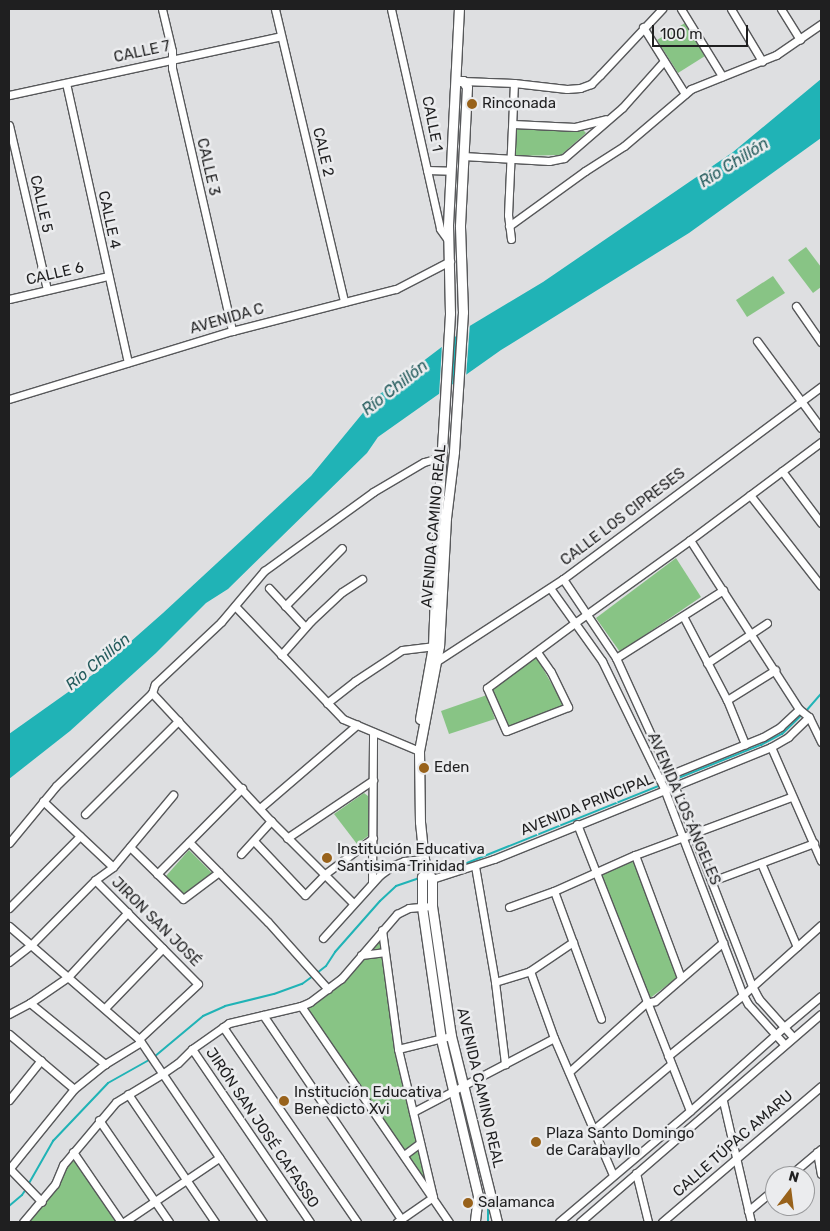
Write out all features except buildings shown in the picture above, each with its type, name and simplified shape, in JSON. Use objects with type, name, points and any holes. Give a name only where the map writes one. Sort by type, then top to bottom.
[{"type":"main road","points":[[459,9],[460,81]]},
{"type":"main road","name":"AVENIDA CAMINO REAL","points":[[420,740],[437,661],[446,518],[454,452],[463,312],[460,227],[467,87],[460,81]]},
{"type":"main road","name":"AVENIDA CAMINO REAL","points":[[460,81],[451,171],[449,241],[450,313],[441,454],[433,646],[420,715],[421,839],[429,875],[451,1036],[496,1222]]},
{"type":"main road","name":"AVENIDA CAMINO REAL","points":[[429,875],[422,877],[422,907],[441,1039],[478,1196],[475,1222]]},
{"type":"street","name":"CALLE 3","points":[[162,9],[172,51],[172,68],[232,331]]},
{"type":"street","name":"CALE 2","points":[[275,9],[344,302]]},
{"type":"street","name":"CALLE 1","points":[[392,9],[411,89],[440,229],[449,241]]},
{"type":"street","points":[[460,81],[514,83],[567,89],[580,88],[591,84],[662,9]]},
{"type":"street","points":[[681,9],[722,76]]},
{"type":"street","points":[[731,9],[762,60]]},
{"type":"street","points":[[781,9],[800,39]]},
{"type":"street","points":[[509,226],[585,171],[624,146],[685,94],[699,85],[776,55],[821,24]]},
{"type":"street","points":[[643,27],[685,94]]},
{"type":"street","name":"CALLE 7","points":[[9,95],[281,36]]},
{"type":"street","points":[[463,156],[550,161],[564,158],[610,118],[664,60]]},
{"type":"street","name":"CALLE 4","points":[[66,83],[128,362]]},
{"type":"street","points":[[511,239],[508,215],[514,83]]},
{"type":"street","points":[[513,124],[575,127],[587,126],[610,118]]},
{"type":"street","name":"CALLE 5","points":[[9,125],[47,290]]},
{"type":"street","points":[[427,170],[451,171]]},
{"type":"street","name":"AVENIDA C","points":[[9,399],[232,331],[396,289],[450,261]]},
{"type":"street","name":"CALLE 6","points":[[9,299],[108,276]]},
{"type":"street","points":[[796,306],[821,342]]},
{"type":"street","points":[[757,341],[821,428]]},
{"type":"street","name":"CALLE LOS CIPRESES","points":[[437,661],[563,579],[821,387]]},
{"type":"street","points":[[536,652],[551,672],[568,707],[506,731],[487,688],[821,442]]},
{"type":"street","points":[[9,843],[60,782],[152,693],[155,684],[235,606],[264,571],[354,506],[419,464],[441,454]]},
{"type":"street","points":[[782,471],[821,523]]},
{"type":"street","points":[[750,495],[821,586]]},
{"type":"street","points":[[690,540],[799,709],[809,717],[821,742]]},
{"type":"street","points":[[285,606],[342,548]]},
{"type":"street","points":[[281,655],[305,627],[342,592],[362,579]]},
{"type":"street","name":"AVENIDA LOS ÁNGELES","points":[[563,579],[616,658],[670,775],[752,986],[759,999],[793,1037]]},
{"type":"street","points":[[269,588],[305,627]]},
{"type":"street","name":"AVENIDA LOS ÁNGELES","points":[[550,588],[602,661],[664,789],[743,995],[748,1004],[784,1044]]},
{"type":"street","points":[[616,658],[723,590]]},
{"type":"street","points":[[235,606],[343,720],[419,750]]},
{"type":"street","points":[[684,616],[727,700],[745,744]]},
{"type":"street","points":[[707,664],[767,623]]},
{"type":"street","points":[[327,703],[355,681],[402,650],[433,646]]},
{"type":"street","points":[[727,700],[774,670]]},
{"type":"street","points":[[152,693],[271,821],[353,903]]},
{"type":"street","name":"AVENIDA PRINCIPAL","points":[[659,779],[745,744],[780,726],[799,709]]},
{"type":"street","name":"AVENIDA PRINCIPAL","points":[[429,875],[475,866],[771,747],[788,736],[809,717]]},
{"type":"street","points":[[85,814],[178,721]]},
{"type":"street","points":[[260,808],[356,725]]},
{"type":"street","points":[[372,883],[373,732]]},
{"type":"street","points":[[771,747],[791,797],[821,860]]},
{"type":"street","points":[[288,838],[373,780]]},
{"type":"street","points":[[157,874],[242,788]]},
{"type":"street","points":[[9,962],[31,945],[95,880],[113,867],[173,795]]},
{"type":"street","points":[[509,907],[554,891],[635,855],[791,797]]},
{"type":"street","points":[[44,801],[113,867]]},
{"type":"street","points":[[241,854],[271,821]]},
{"type":"street","points":[[577,824],[690,1111]]},
{"type":"street","points":[[9,908],[80,836]]},
{"type":"street","points":[[254,841],[305,895],[325,874],[373,838]]},
{"type":"street","points":[[189,842],[328,989]]},
{"type":"street","points":[[712,881],[814,843]]},
{"type":"street","points":[[130,847],[183,899],[219,872]]},
{"type":"street","points":[[635,855],[681,978]]},
{"type":"street","points":[[323,938],[372,883],[394,865],[424,859]]},
{"type":"street","points":[[761,862],[797,947]]},
{"type":"street","points":[[475,866],[495,982],[505,1064]]},
{"type":"street","name":"JIRON SAN JOSÉ","points":[[95,880],[198,984],[140,1041]]},
{"type":"street","points":[[554,891],[601,1019]]},
{"type":"street","points":[[23,1222],[42,1202],[73,1152],[116,1102],[178,1063],[192,1049],[223,1027],[301,1006],[341,979],[382,930],[403,910],[432,906]]},
{"type":"street","points":[[9,1014],[30,1003],[68,976],[128,912]]},
{"type":"street","points":[[668,1056],[743,995],[821,925]]},
{"type":"street","points":[[9,926],[105,1008],[140,1041],[263,1222]]},
{"type":"street","points":[[382,930],[398,1049],[433,1197]]},
{"type":"street","points":[[495,982],[530,971],[574,942]]},
{"type":"street","points":[[569,1072],[646,1003],[655,1001],[723,942]]},
{"type":"street","points":[[105,1008],[163,948]]},
{"type":"street","points":[[361,955],[384,952]]},
{"type":"street","points":[[530,971],[554,1038],[613,1175]]},
{"type":"street","points":[[559,1222],[690,1111],[784,1026],[821,996]]},
{"type":"street","points":[[30,1003],[105,1064]]},
{"type":"street","points":[[301,1006],[450,1222]]},
{"type":"street","points":[[580,1222],[723,1101],[784,1044],[821,1014]]},
{"type":"street","points":[[263,1016],[399,1221],[433,1197]]},
{"type":"street","points":[[223,1027],[357,1222]]},
{"type":"street","points":[[398,1049],[451,1036]]},
{"type":"street","points":[[10,1037],[41,1060],[74,1089]]},
{"type":"street","points":[[413,1112],[554,1038]]},
{"type":"street","points":[[42,1202],[9,1168],[74,1089],[105,1064],[140,1041]]},
{"type":"street","name":"JIRÓN SAN JOSÉ CAFASSO","points":[[192,1049],[310,1222]]},
{"type":"street","points":[[9,1100],[41,1060]]},
{"type":"street","points":[[593,1130],[671,1064]]},
{"type":"street","name":"CALLE TÚPAC AMARU","points":[[662,1222],[821,1086]]},
{"type":"street","points":[[128,1094],[216,1222]]},
{"type":"street","points":[[723,1101],[751,1222]]},
{"type":"street","points":[[99,1120],[169,1222]]},
{"type":"street","points":[[404,1155],[420,1143]]},
{"type":"street","points":[[819,1150],[821,1174]]},
{"type":"street","points":[[801,1166],[819,1150]]},
{"type":"street","points":[[73,1152],[123,1222],[219,1158]]},
{"type":"street","points":[[636,1173],[648,1222]]},
{"type":"street","points":[[748,1211],[765,1197]]},
{"type":"green space","points":[[685,23],[705,56],[678,73],[657,40]]},
{"type":"green space","points":[[516,127],[582,129],[586,133],[561,155],[515,156]]},
{"type":"green space","points":[[806,247],[821,267],[821,287],[813,293],[788,260]]},
{"type":"green space","points":[[773,276],[785,293],[747,317],[736,300]]},
{"type":"green space","points":[[676,558],[701,597],[620,652],[596,618]]},
{"type":"green space","points":[[536,656],[564,706],[507,727],[491,689]]},
{"type":"green space","points":[[487,695],[495,719],[449,734],[441,711]]},
{"type":"green space","points":[[364,793],[368,796],[368,836],[357,844],[334,814]]},
{"type":"green space","points":[[189,850],[212,873],[184,894],[166,876]]},
{"type":"green space","points":[[634,859],[678,977],[649,999],[600,871]]},
{"type":"green space","points":[[380,935],[394,1048],[427,1183],[307,1008],[344,981]]},
{"type":"green space","points":[[73,1157],[118,1222],[28,1222],[55,1190],[64,1169]]},
{"type":"water","name":"Río Chillón","points":[[821,79],[821,138],[689,233],[501,350],[378,437],[367,453],[228,589],[206,603],[156,653],[70,731],[9,779],[9,734],[95,673],[163,613],[311,476],[376,397],[468,327],[543,282],[733,152]]},
{"type":"pier","points":[[470,323],[466,378],[455,385],[458,332]]},
{"type":"pier","points":[[454,334],[452,388],[439,396],[442,344]]},
{"type":"waterway","points":[[806,711],[821,694]]},
{"type":"waterway","points":[[457,867],[761,745],[782,734],[803,714]]},
{"type":"waterway","points":[[317,973],[326,966],[335,952],[380,901],[396,886],[419,878]]},
{"type":"waterway","points":[[154,1057],[203,1016],[225,1006],[274,994],[302,984],[313,976]]},
{"type":"waterway","points":[[28,1185],[53,1141],[108,1083],[149,1060]]},
{"type":"waterway","points":[[460,1091],[465,1110]]},
{"type":"waterway","points":[[9,1206],[26,1189]]},
{"type":"waterway","points":[[488,1205],[488,1222]]},
{"type":"place","name":"Rinconada","points":[[472,104]]},
{"type":"place","name":"Eden","points":[[424,768]]},
{"type":"place","name":"Institución Educativa Santisima Trinidad","points":[[327,858]]},
{"type":"place","name":"Institución Educativa Benedicto Xvi","points":[[284,1101]]},
{"type":"place","name":"Plaza Santo Domingo de Carabayllo","points":[[536,1142]]},
{"type":"place","name":"Salamanca","points":[[468,1203]]}]
